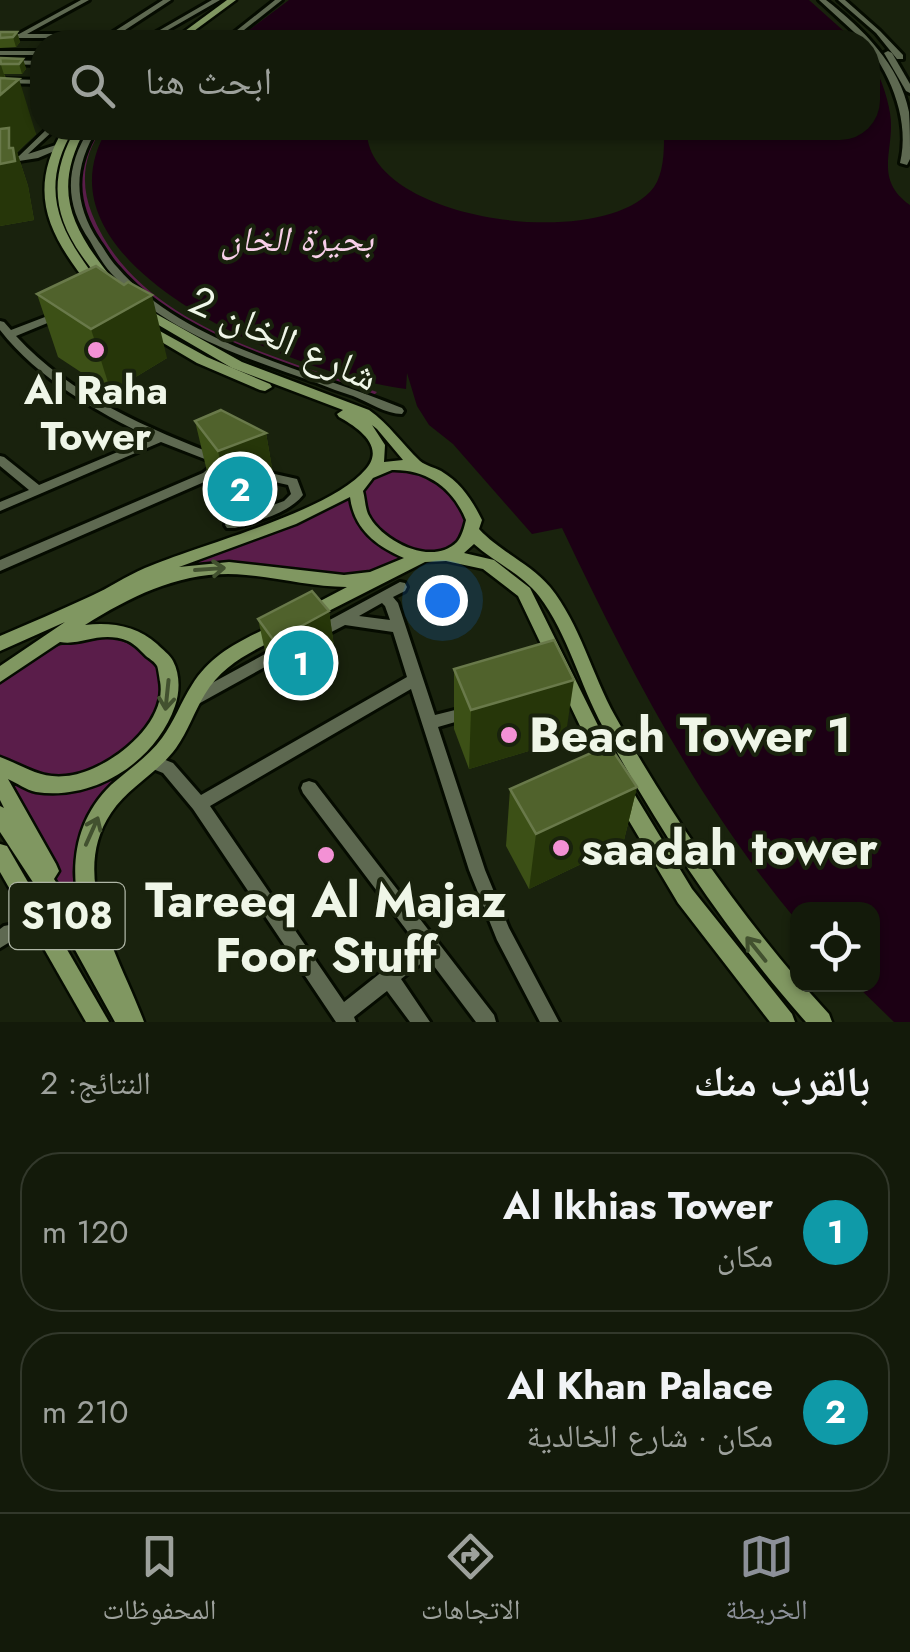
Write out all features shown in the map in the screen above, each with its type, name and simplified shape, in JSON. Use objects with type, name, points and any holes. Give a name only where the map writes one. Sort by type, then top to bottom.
[{"type":"main road","points":[[197,13],[231,0]]},
{"type":"main road","points":[[195,30],[231,0]]},
{"type":"main road","points":[[198,30],[240,0]]},
{"type":"main road","points":[[60,140],[48,170],[52,214],[68,250],[111,300]]},
{"type":"main road","name":"شارع الخان 2","points":[[75,140],[64,161],[61,199],[74,236],[112,285],[159,323],[220,357],[364,412],[387,431],[416,465]]},
{"type":"main road","name":"شارع الخان 2","points":[[124,312],[220,369],[360,422],[380,445],[379,459],[372,472]]},
{"type":"main road","points":[[0,644],[170,562],[284,521],[358,486],[372,472],[390,465],[416,465],[436,474],[460,495],[472,514],[472,532],[460,548],[445,556]]},
{"type":"main road","points":[[358,486],[356,502],[370,528],[398,551],[420,558],[445,556],[482,562],[519,587],[534,608],[559,688],[685,896],[784,1022]]},
{"type":"main road","points":[[472,532],[496,555],[530,577],[548,598],[607,719],[687,855],[745,936],[821,1022]]},
{"type":"main road","points":[[130,1022],[86,900],[82,863],[90,830],[104,808],[160,765],[208,675],[224,660],[308,616],[343,609],[395,579],[420,558]]},
{"type":"main road","points":[[0,675],[104,608],[185,572],[230,568],[329,580],[395,579]]},
{"type":"main road","points":[[308,616],[329,580]]},
{"type":"main road","points":[[0,666],[100,598]]},
{"type":"main road","points":[[0,765],[22,780],[39,784],[85,781],[131,758],[164,718],[170,693],[168,672],[159,654],[143,641],[115,631],[97,631],[44,645]]},
{"type":"main road","points":[[0,782],[53,878],[70,921]]},
{"type":"main road","name":"S108","points":[[0,815],[130,1022]]},
{"type":"main road","name":"S108","points":[[0,853],[46,927],[91,1016]]},
{"type":"main road","points":[[0,874],[25,892]]},
{"type":"main road","points":[[67,965],[76,956],[84,958],[115,1001]]},
{"type":"street","points":[[32,30],[86,0]]},
{"type":"street","points":[[45,30],[94,0]]},
{"type":"street","points":[[122,30],[168,0]]},
{"type":"street","points":[[167,30],[216,0]]},
{"type":"street","points":[[240,30],[279,0]]},
{"type":"street","points":[[822,0],[856,30]]},
{"type":"street","points":[[832,0],[866,30]]},
{"type":"street","points":[[841,0],[876,30]]},
{"type":"street","points":[[14,36],[30,31]]},
{"type":"street","points":[[880,33],[910,72]]},
{"type":"street","points":[[0,36],[30,36]]},
{"type":"street","points":[[880,45],[910,91]]},
{"type":"street","points":[[0,53],[30,53]]},
{"type":"street","points":[[880,59],[894,79],[908,122],[904,163]]},
{"type":"street","points":[[0,62],[30,63]]},
{"type":"street","points":[[0,81],[30,82]]},
{"type":"street","points":[[15,90],[22,82]]},
{"type":"street","points":[[4,162],[35,148],[42,140]]},
{"type":"street","points":[[88,140],[75,168],[78,208],[97,246],[132,285],[172,316],[234,350],[398,410]]},
{"type":"street","points":[[4,162],[33,160],[56,147]]},
{"type":"street","points":[[33,160],[48,170]]},
{"type":"street","points":[[90,298],[92,281]]},
{"type":"street","points":[[9,335],[63,313]]},
{"type":"street","points":[[0,324],[22,352],[71,390],[163,438],[231,465],[0,566]]},
{"type":"street","points":[[0,507],[163,438]]},
{"type":"street","points":[[0,460],[38,491]]},
{"type":"street","points":[[231,526],[288,504],[298,496],[293,482],[251,472]]},
{"type":"street","points":[[194,701],[343,609],[384,597],[395,579]]},
{"type":"street","points":[[384,597],[391,602],[489,902],[550,1022]]},
{"type":"street","points":[[343,609],[398,627]]},
{"type":"street","points":[[199,804],[414,680]]},
{"type":"street","points":[[430,723],[481,709]]},
{"type":"street","points":[[160,765],[199,804],[345,1018],[429,946]]},
{"type":"street","points":[[309,788],[487,1022]]},
{"type":"street","points":[[5,936],[25,892]]},
{"type":"street","points":[[5,936],[46,927]]},
{"type":"street","points":[[389,978],[421,1022]]},
{"type":"shaded area","points":[[91,140],[95,140],[85,180],[92,214],[113,252],[141,284],[175,310],[214,331],[377,392],[374,395],[255,355],[178,317],[145,292],[115,263],[86,215],[80,177]]},
{"type":"shaded area","points":[[390,469],[421,472],[455,499],[465,525],[463,536],[454,546],[438,552],[420,552],[403,546],[373,522],[365,507],[364,493],[372,479]]},
{"type":"shaded area","points":[[350,497],[357,518],[370,534],[406,559],[354,573],[331,574],[241,563],[204,564],[138,582]]},
{"type":"shaded area","points":[[96,635],[141,650],[160,675],[159,705],[142,735],[113,759],[77,775],[38,775],[0,757],[0,682],[52,648]]},
{"type":"shaded area","points":[[143,761],[85,830],[73,862],[78,904],[90,942],[8,786],[12,782],[28,789]]},
{"type":"water","points":[[289,0],[809,0],[843,30],[249,30]]},
{"type":"water","name":"بحيرة الخان","points":[[880,78],[882,83],[891,126],[889,174],[898,195],[910,205],[910,1022],[894,1022],[863,992],[880,992],[880,902],[790,902],[790,912],[728,829],[667,732],[562,528],[532,534],[453,444],[429,425],[417,406],[407,373],[406,389],[305,363],[245,338],[187,306],[138,269],[104,226],[92,179],[104,140],[370,140],[376,160],[403,186],[442,205],[490,218],[540,222],[587,219],[627,208],[654,187],[662,166],[664,140],[880,140]]},
{"type":"building","points":[[0,32],[17,32],[13,37],[0,38]]},
{"type":"building","points":[[0,58],[23,59],[19,64],[1,64]]},
{"type":"building","points":[[0,78],[19,79],[0,95]]},
{"type":"building","points":[[9,128],[9,148],[13,148],[15,161],[0,164],[0,129]]},
{"type":"building","points":[[96,266],[124,285],[128,282],[152,295],[91,329],[37,294]]},
{"type":"building","points":[[221,410],[266,433],[218,451],[195,421]]},
{"type":"building","points":[[312,591],[329,611],[274,641],[258,619]]},
{"type":"building","points":[[554,640],[574,680],[471,710],[454,669]]},
{"type":"building","points":[[609,745],[637,787],[536,834],[510,789]]},
{"type":"place","name":"Al Raha Tower","points":[[96,350]]},
{"type":"place","name":"Al Khan Palace","points":[[240,489]]},
{"type":"place","name":"Al Ikhias Tower","points":[[301,663]]},
{"type":"place","name":"Beach Tower 1","points":[[509,735]]},
{"type":"place","name":"saadah tower","points":[[561,848]]},
{"type":"place","name":"Tareeq Al Majaz Foor Stuff","points":[[326,855]]}]
